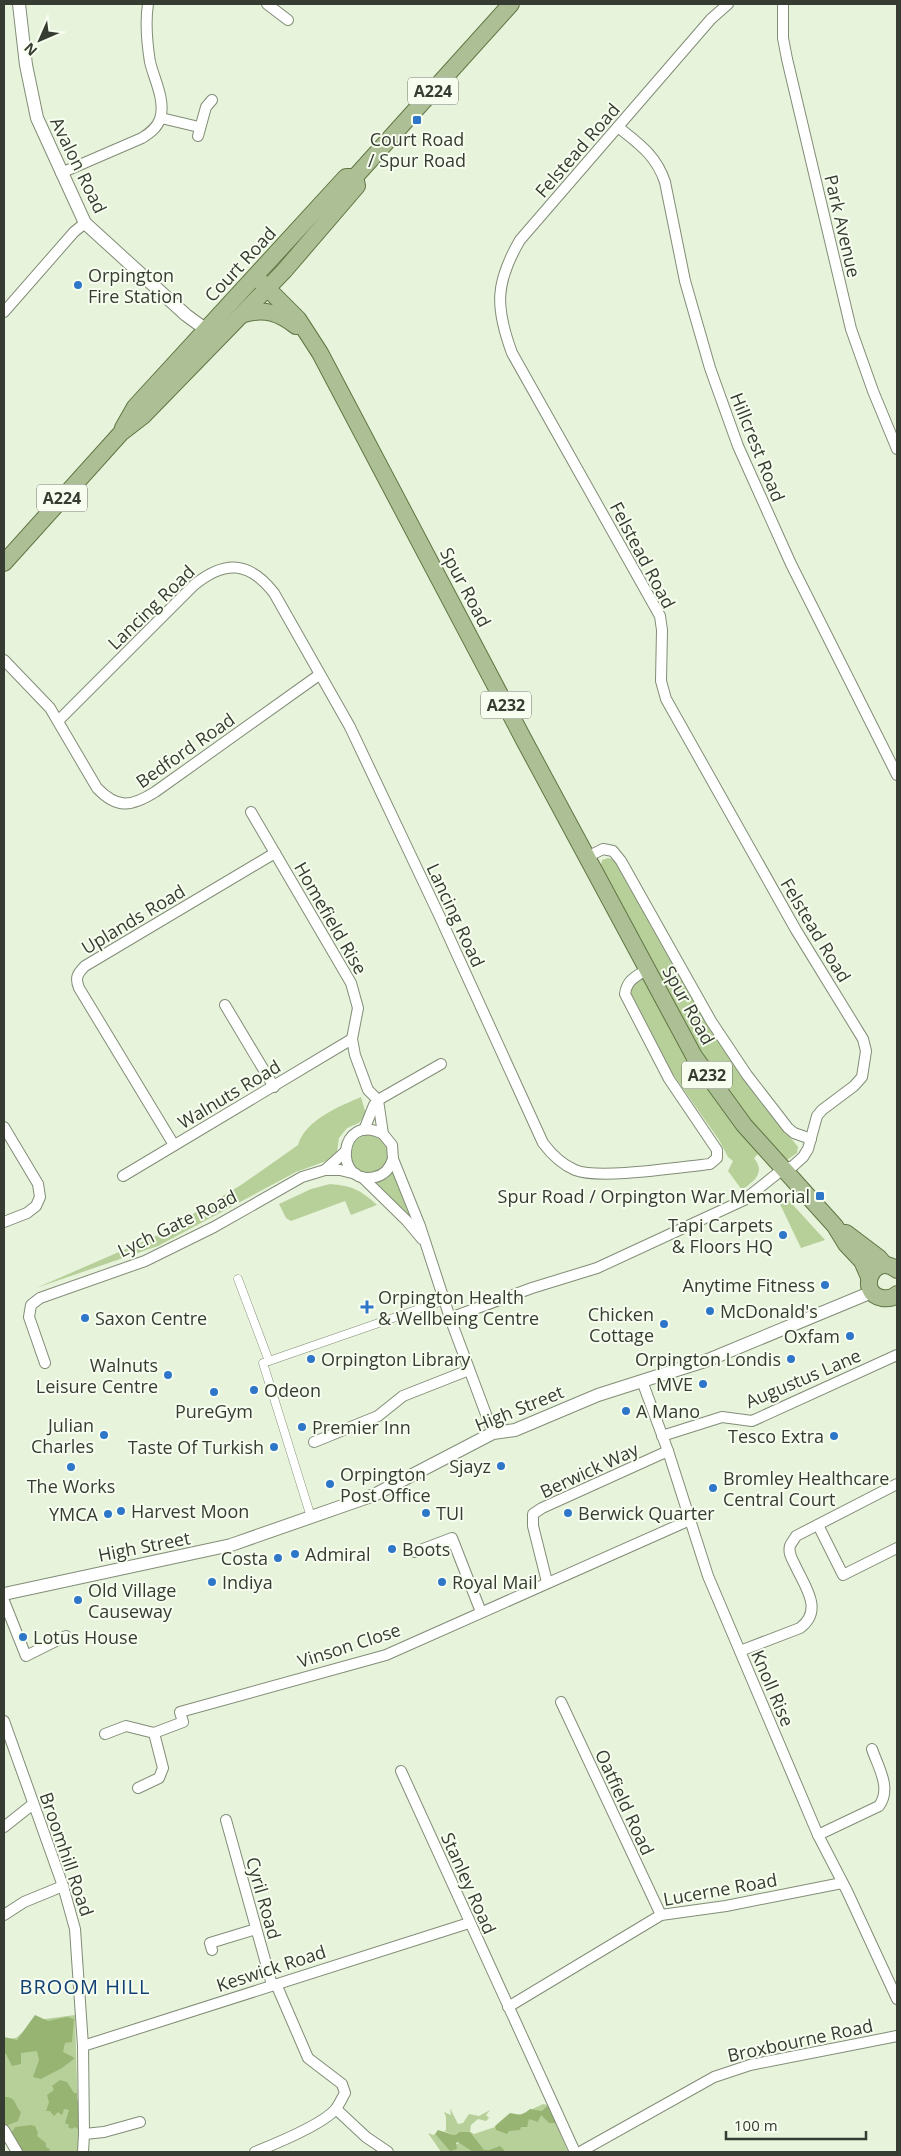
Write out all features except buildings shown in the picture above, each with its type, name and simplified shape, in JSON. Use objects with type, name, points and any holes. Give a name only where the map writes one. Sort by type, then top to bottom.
[{"type":"main road","name":"Court Road","points":[[120,433],[143,416],[244,314],[262,283],[346,177],[355,177],[511,4]]},
{"type":"main road","name":"Court Road","points":[[4,563],[120,433],[135,407],[205,330],[262,283]]},
{"type":"main road","name":"Spur Road","points":[[262,283],[298,319],[310,336],[646,970],[694,1056],[744,1125],[835,1226],[846,1244],[862,1262],[897,1312]]},
{"type":"main road","points":[[244,314],[260,311],[274,312],[283,316],[310,336]]},
{"type":"main road","name":"Spur Road","points":[[835,1226],[892,1266]]},
{"type":"main road","points":[[880,1290],[875,1269],[892,1266]]},
{"type":"street","name":"Avalon Road","points":[[19,4],[26,66],[37,118],[85,223],[186,315],[205,330],[220,337],[225,334]]},
{"type":"street","points":[[61,173],[142,138],[153,131],[161,118],[161,102],[150,61],[146,19],[148,4]]},
{"type":"street","points":[[268,4],[288,20]]},
{"type":"street","name":"Felstead Road","points":[[450,1318],[617,1260],[738,1204],[762,1188],[783,1169],[793,1166],[803,1157],[811,1139],[814,1123],[822,1110],[854,1086],[862,1077],[866,1051],[862,1039],[777,898],[666,699],[661,681],[662,630],[660,616],[512,353],[502,326],[500,300],[502,275],[520,240],[712,19],[728,4]]},
{"type":"street","name":"Park Avenue","points":[[783,4],[783,38],[787,59],[852,329],[873,391],[897,449]]},
{"type":"street","points":[[161,118],[198,132],[206,107],[212,100]]},
{"type":"street","name":"Hillcrest Road","points":[[618,127],[651,155],[660,168],[665,182],[684,282],[710,368],[738,446],[791,564],[897,775]]},
{"type":"street","points":[[4,312],[74,232],[85,223]]},
{"type":"street","name":"Lancing Road","points":[[58,721],[194,585],[209,573],[225,568],[244,569],[262,578],[274,593],[350,728],[439,915],[543,1143],[555,1159],[576,1171],[598,1174],[710,1164],[717,1158],[717,1150],[669,1078],[625,994],[626,985],[631,979],[646,970]]},
{"type":"street","name":"Bedford Road","points":[[4,660],[40,696],[58,721],[97,788],[114,802],[129,804],[140,801],[155,792],[320,675]]},
{"type":"street","name":"Homefield Rise","points":[[251,812],[351,983],[358,1008],[352,1039],[355,1055],[368,1090],[378,1100],[383,1134],[392,1145],[393,1159],[420,1226],[450,1318],[494,1433]]},
{"type":"street","name":"Spur Road","points":[[587,857],[603,849],[613,851],[621,861],[707,1014],[747,1075],[788,1128],[811,1139]]},
{"type":"street","name":"Uplands Road","points":[[174,1146],[79,988],[76,980],[78,973],[85,966],[275,853]]},
{"type":"street","points":[[225,1005],[274,1086]]},
{"type":"street","name":"Walnuts Road","points":[[124,1176],[352,1039]]},
{"type":"street","points":[[364,1130],[374,1105],[378,1100],[441,1064]]},
{"type":"street","points":[[4,1127],[38,1184],[40,1197],[36,1206],[27,1213],[4,1222]]},
{"type":"street","points":[[383,1134],[373,1130],[364,1130],[350,1139],[345,1152],[348,1166],[360,1176],[373,1178],[388,1169],[393,1159]]},
{"type":"street","name":"Lych Gate Road","points":[[325,1170],[345,1152]]},
{"type":"street","name":"Lych Gate Road","points":[[45,1364],[29,1317],[31,1305],[40,1298],[145,1261],[214,1227],[302,1177],[325,1170],[340,1170],[360,1176]]},
{"type":"street","name":"Homefield Rise","points":[[360,1176],[408,1221],[424,1242]]},
{"type":"street","points":[[238,1279],[269,1361]]},
{"type":"street","name":"High Street","points":[[4,1594],[220,1549],[381,1492],[494,1433],[514,1430],[598,1394],[717,1357],[880,1290]]},
{"type":"street","points":[[311,1517],[263,1363],[445,1300]]},
{"type":"street","name":"Augustus Lane","points":[[662,1436],[722,1417],[752,1421],[897,1355]]},
{"type":"street","points":[[314,1442],[378,1416],[408,1393],[469,1370]]},
{"type":"street","name":"Knoll Rise","points":[[642,1381],[668,1451],[708,1576],[818,1835],[897,1999]]},
{"type":"street","name":"Berwick Way","points":[[547,1582],[532,1526],[533,1514],[542,1508],[668,1451]]},
{"type":"street","points":[[740,1651],[800,1628],[809,1622],[813,1611],[810,1597],[790,1553],[790,1545],[796,1536],[897,1484]]},
{"type":"street","name":"Vinson Close","points":[[154,1733],[183,1722],[180,1712],[386,1655],[690,1520]]},
{"type":"street","points":[[818,1525],[843,1575],[897,1548]]},
{"type":"street","points":[[415,1552],[452,1538],[481,1612]]},
{"type":"street","points":[[4,1601],[26,1656],[66,1636]]},
{"type":"street","name":"Oatfield Road","points":[[561,1702],[661,1915]]},
{"type":"street","name":"Broomhill Road","points":[[4,1720],[63,1886],[75,1929],[83,2046],[84,2134],[82,2152]]},
{"type":"street","points":[[105,1734],[126,1726],[154,1733],[163,1768],[160,1778],[138,1788]]},
{"type":"street","points":[[818,1835],[879,1806],[884,1798],[885,1787],[872,1749]]},
{"type":"street","name":"Stanley Road","points":[[401,1771],[575,2152]]},
{"type":"street","points":[[4,1826],[33,1804]]},
{"type":"street","name":"Cyril Road","points":[[226,1820],[256,1929],[274,1984],[308,2058],[342,2084],[344,2088],[345,2093],[336,2109]]},
{"type":"street","name":"Lucerne Road","points":[[508,2007],[661,1915],[726,1906],[842,1883]]},
{"type":"street","points":[[4,1915],[24,1902],[63,1886]]},
{"type":"street","name":"Keswick Road","points":[[83,2046],[469,1922]]},
{"type":"street","points":[[212,1950],[210,1943],[256,1929]]},
{"type":"street","name":"Broxbourne Road","points":[[580,2152],[714,2076],[750,2065],[897,2036]]},
{"type":"street","points":[[255,2152],[286,2140],[336,2109],[366,2137],[388,2152]]},
{"type":"street","points":[[84,2134],[104,2132],[140,2122]]},
{"type":"street","points":[[4,2130],[17,2152]]},
{"type":"shaded area","points":[[608,858],[615,860],[745,1080],[798,1147],[797,1153],[787,1160],[780,1159],[700,1054],[600,870],[602,860]]},
{"type":"shaded area","points":[[643,978],[759,1153],[754,1158],[759,1172],[754,1180],[742,1190],[728,1171],[733,1161],[728,1157],[719,1140],[670,1070],[631,994],[630,987]]},
{"type":"shaded area","points":[[361,1097],[366,1114],[359,1123],[347,1128],[339,1138],[337,1152],[332,1159],[296,1172],[158,1246],[36,1288],[158,1235],[241,1185],[298,1145],[302,1136],[315,1121]]},
{"type":"shaded area","points":[[369,1135],[382,1141],[388,1154],[382,1167],[369,1173],[356,1167],[350,1154],[356,1141]]},
{"type":"shaded area","points":[[394,1170],[414,1222],[372,1184],[388,1178]]},
{"type":"shaded area","points":[[330,1184],[356,1190],[377,1205],[351,1215],[345,1201],[291,1221],[286,1218],[279,1204],[311,1189]]},
{"type":"shaded area","points":[[784,1195],[825,1240],[801,1248],[777,1198]]},
{"type":"shaded area","points":[[35,2015],[48,2021],[67,2017],[74,2019],[72,2042],[65,2043],[63,2052],[75,2058],[62,2068],[41,2079],[33,2077],[39,2060],[37,2051],[21,2053],[21,2064],[12,2066],[4,2053],[4,2037],[17,2040]]},
{"type":"shaded area","points":[[75,2015],[79,2152],[18,2152],[4,2124],[4,2039],[16,2038],[37,2020]]},
{"type":"shaded area","points":[[60,2080],[67,2082],[74,2093],[77,2093],[77,2100],[80,2103],[78,2129],[75,2127],[72,2129],[65,2123],[69,2110],[64,2109],[62,2115],[58,2112],[54,2116],[50,2111],[46,2111],[49,2102],[47,2095],[54,2090],[52,2086]]},
{"type":"shaded area","points":[[4,2097],[11,2098],[21,2112],[18,2121],[6,2126],[4,2125]]},
{"type":"shaded area","points":[[543,2104],[548,2105],[568,2152],[441,2152],[428,2133],[435,2134],[448,2148],[473,2136],[457,2133],[454,2135],[444,2131],[446,2130],[446,2117],[444,2112],[451,2115],[450,2108],[458,2124],[463,2123],[469,2114],[479,2116],[490,2110],[486,2115],[489,2118],[486,2121],[478,2119],[471,2125],[470,2132],[474,2134],[495,2127]]},
{"type":"shaded area","points":[[551,2106],[560,2123],[549,2123],[541,2115],[538,2122],[529,2119],[527,2127],[521,2127],[520,2130],[509,2131],[507,2134],[496,2130],[495,2126],[510,2113],[521,2114],[530,2109],[542,2111],[546,2107]]},
{"type":"shaded area","points":[[35,2126],[38,2133],[37,2136],[46,2143],[46,2147],[50,2149],[49,2152],[20,2152],[7,2133],[12,2132],[15,2127]]},
{"type":"shaded area","points":[[438,2130],[454,2135],[460,2132],[470,2132],[484,2150],[500,2146],[506,2152],[473,2152],[458,2142],[456,2143],[457,2149],[450,2151],[435,2134]]},
{"type":"place","name":"Court Road / Spur Road","points":[[417,120]]},
{"type":"place","name":"Orpington Fire Station","points":[[78,285]]},
{"type":"place","name":"Spur Road / Orpington War Memorial","points":[[820,1196]]},
{"type":"place","name":"Tapi Carpets & Floors HQ","points":[[783,1235]]},
{"type":"place","name":"Anytime Fitness","points":[[825,1285]]},
{"type":"place","name":"Orpington Health & Wellbeing Centre","points":[[367,1307]]},
{"type":"place","name":"McDonald's","points":[[710,1311]]},
{"type":"place","name":"Saxon Centre","points":[[85,1318]]},
{"type":"place","name":"Chicken Cottage","points":[[664,1324]]},
{"type":"place","name":"Oxfam","points":[[850,1336]]},
{"type":"place","name":"Orpington Library","points":[[311,1359]]},
{"type":"place","name":"Orpington Londis","points":[[791,1359]]},
{"type":"place","name":"Walnuts Leisure Centre","points":[[168,1375]]},
{"type":"place","name":"MVE","points":[[703,1384]]},
{"type":"place","name":"Odeon","points":[[254,1390]]},
{"type":"place","name":"PureGym","points":[[214,1392]]},
{"type":"place","name":"A Mano","points":[[626,1411]]},
{"type":"place","name":"Premier Inn","points":[[302,1427]]},
{"type":"place","name":"Julian Charles","points":[[104,1435]]},
{"type":"place","name":"Tesco Extra","points":[[834,1436]]},
{"type":"place","name":"Taste Of Turkish","points":[[274,1447]]},
{"type":"place","name":"Sjayz","points":[[501,1466]]},
{"type":"place","name":"The Works","points":[[71,1467]]},
{"type":"place","name":"Orpington Post Office","points":[[330,1484]]},
{"type":"place","name":"Bromley Healthcare Central Court","points":[[713,1488]]},
{"type":"place","name":"Harvest Moon","points":[[121,1511]]},
{"type":"place","name":"TUI","points":[[426,1513]]},
{"type":"place","name":"Berwick Quarter","points":[[568,1513]]},
{"type":"place","name":"YMCA","points":[[108,1514]]},
{"type":"place","name":"Boots","points":[[392,1549]]},
{"type":"place","name":"Admiral","points":[[295,1554]]},
{"type":"place","name":"Costa","points":[[278,1558]]},
{"type":"place","name":"Indiya","points":[[212,1582]]},
{"type":"place","name":"Royal Mail","points":[[442,1582]]},
{"type":"place","name":"Old Village Causeway","points":[[78,1600]]},
{"type":"place","name":"Lotus House","points":[[23,1637]]},
{"type":"district","name":"BROOM HILL","points":[[85,1986]]}]
